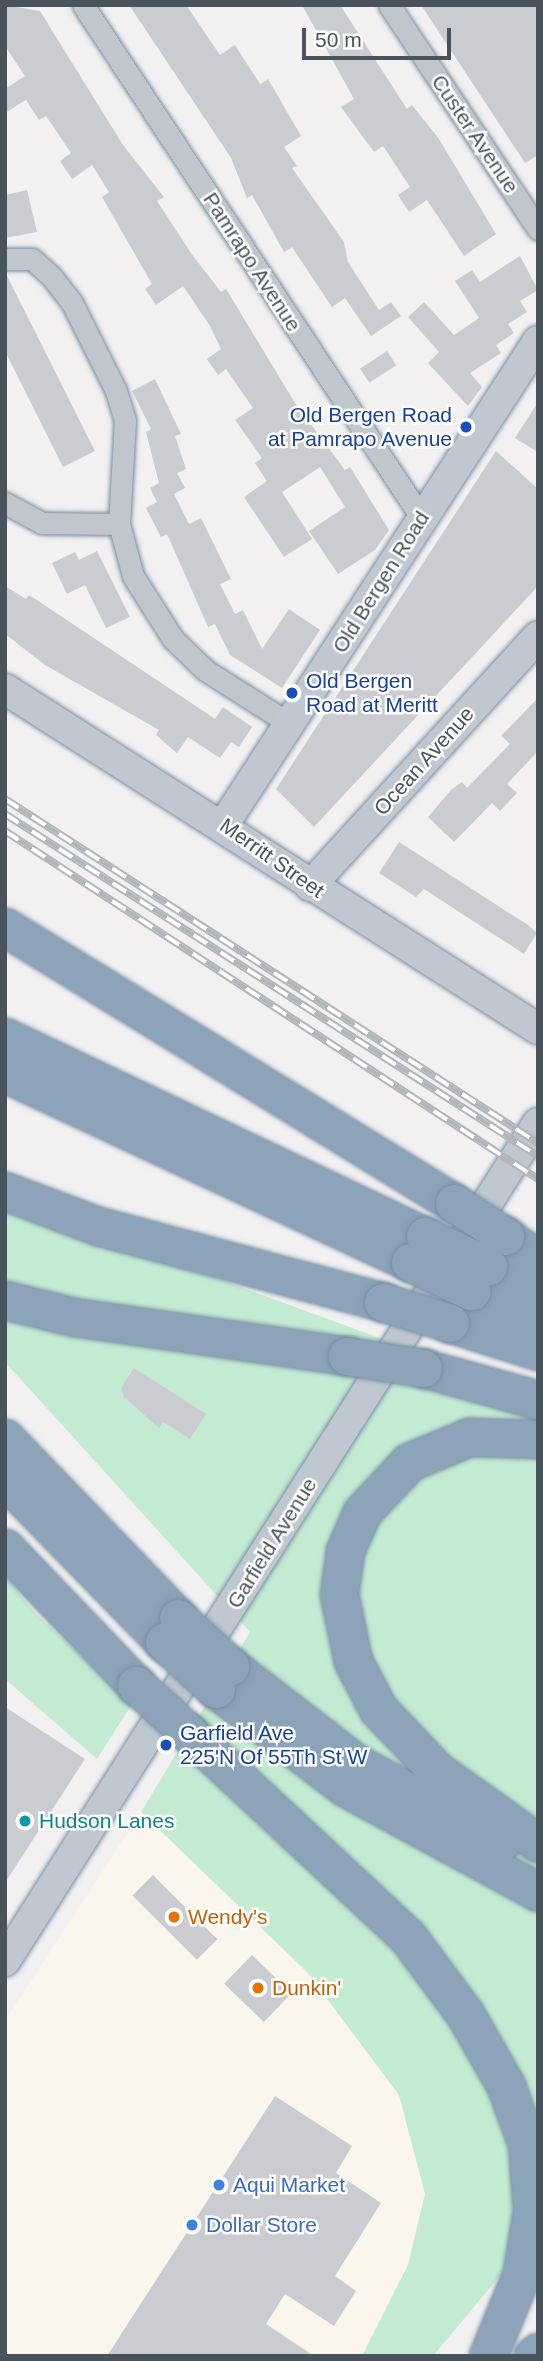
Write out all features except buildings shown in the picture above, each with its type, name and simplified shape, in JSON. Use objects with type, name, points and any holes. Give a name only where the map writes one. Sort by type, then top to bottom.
[{"type":"highway","points":[[5,927],[454,1203],[488,1264],[538,1323]]},
{"type":"highway","points":[[5,1037],[417,1249]]},
{"type":"highway","points":[[5,1073],[417,1249],[488,1264],[538,1291]]},
{"type":"highway","points":[[5,1191],[98,1226],[383,1302],[538,1351]]},
{"type":"highway","points":[[488,1264],[538,1259]]},
{"type":"highway","points":[[5,1300],[74,1317],[424,1368],[538,1400]]},
{"type":"highway","points":[[538,1439],[469,1437],[430,1450],[400,1469],[353,1530],[339,1594],[349,1649],[378,1709],[437,1771],[538,1843]]},
{"type":"highway","points":[[5,1438],[171,1630]]},
{"type":"highway","points":[[5,1479],[345,1787],[538,1892]]},
{"type":"highway","points":[[5,1548],[136,1685],[407,1936],[465,2014],[506,2086],[527,2144],[532,2210],[522,2273],[488,2356]]},
{"type":"highway","points":[[223,1678],[429,1807],[538,1857]]},
{"type":"highway","points":[[533,2356],[538,2352]]},
{"type":"street","name":"Pamrapo Avenue","points":[[83,5],[421,517]]},
{"type":"street","name":"Custer Avenue","points":[[389,5],[538,229]]},
{"type":"street","points":[[5,259],[32,259],[51,276],[72,303],[116,391],[125,420],[119,524],[133,576],[173,639],[205,670],[290,724]]},
{"type":"street","name":"Old Bergen Road","points":[[224,824],[421,517],[538,341]]},
{"type":"street","points":[[5,503],[42,523],[119,524]]},
{"type":"street","name":"Ocean Avenue","points":[[310,886],[538,636]]},
{"type":"street","name":"Merritt Street","points":[[5,690],[224,824],[310,886],[538,1029]]},
{"type":"street","name":"Garfield Avenue","points":[[5,1961],[538,1124]]},
{"type":"shaded area","points":[[141,1812],[307,1972],[399,2095],[425,2194],[408,2265],[362,2356],[5,2356],[5,2021]]},
{"type":"green space","points":[[5,1201],[538,1396],[538,2251],[519,2253],[433,2356],[362,2356],[408,2265],[425,2194],[399,2095],[307,1972],[141,1812],[250,1632],[5,1362]]},
{"type":"green space","points":[[5,1576],[36,1614],[132,1704],[97,1759],[5,1679]]},
{"type":"railway","points":[[5,799],[538,1143]]},
{"type":"railway","points":[[5,814],[538,1156]]},
{"type":"railway","points":[[5,831],[538,1179]]},
{"type":"place","name":"Old Bergen Road at Pamrapo Avenue","points":[[466,427]]},
{"type":"place","name":"Old Bergen Road at Meritt","points":[[292,693]]},
{"type":"place","name":"Garfield Ave 225'N Of 55Th St W","points":[[166,1745]]},
{"type":"place","name":"Hudson Lanes","points":[[25,1821]]},
{"type":"place","name":"Wendy's","points":[[174,1917]]},
{"type":"place","name":"Dunkin'","points":[[258,1988]]},
{"type":"place","name":"Aqui Market","points":[[219,2185]]},
{"type":"place","name":"Dollar Store","points":[[192,2225]]}]
